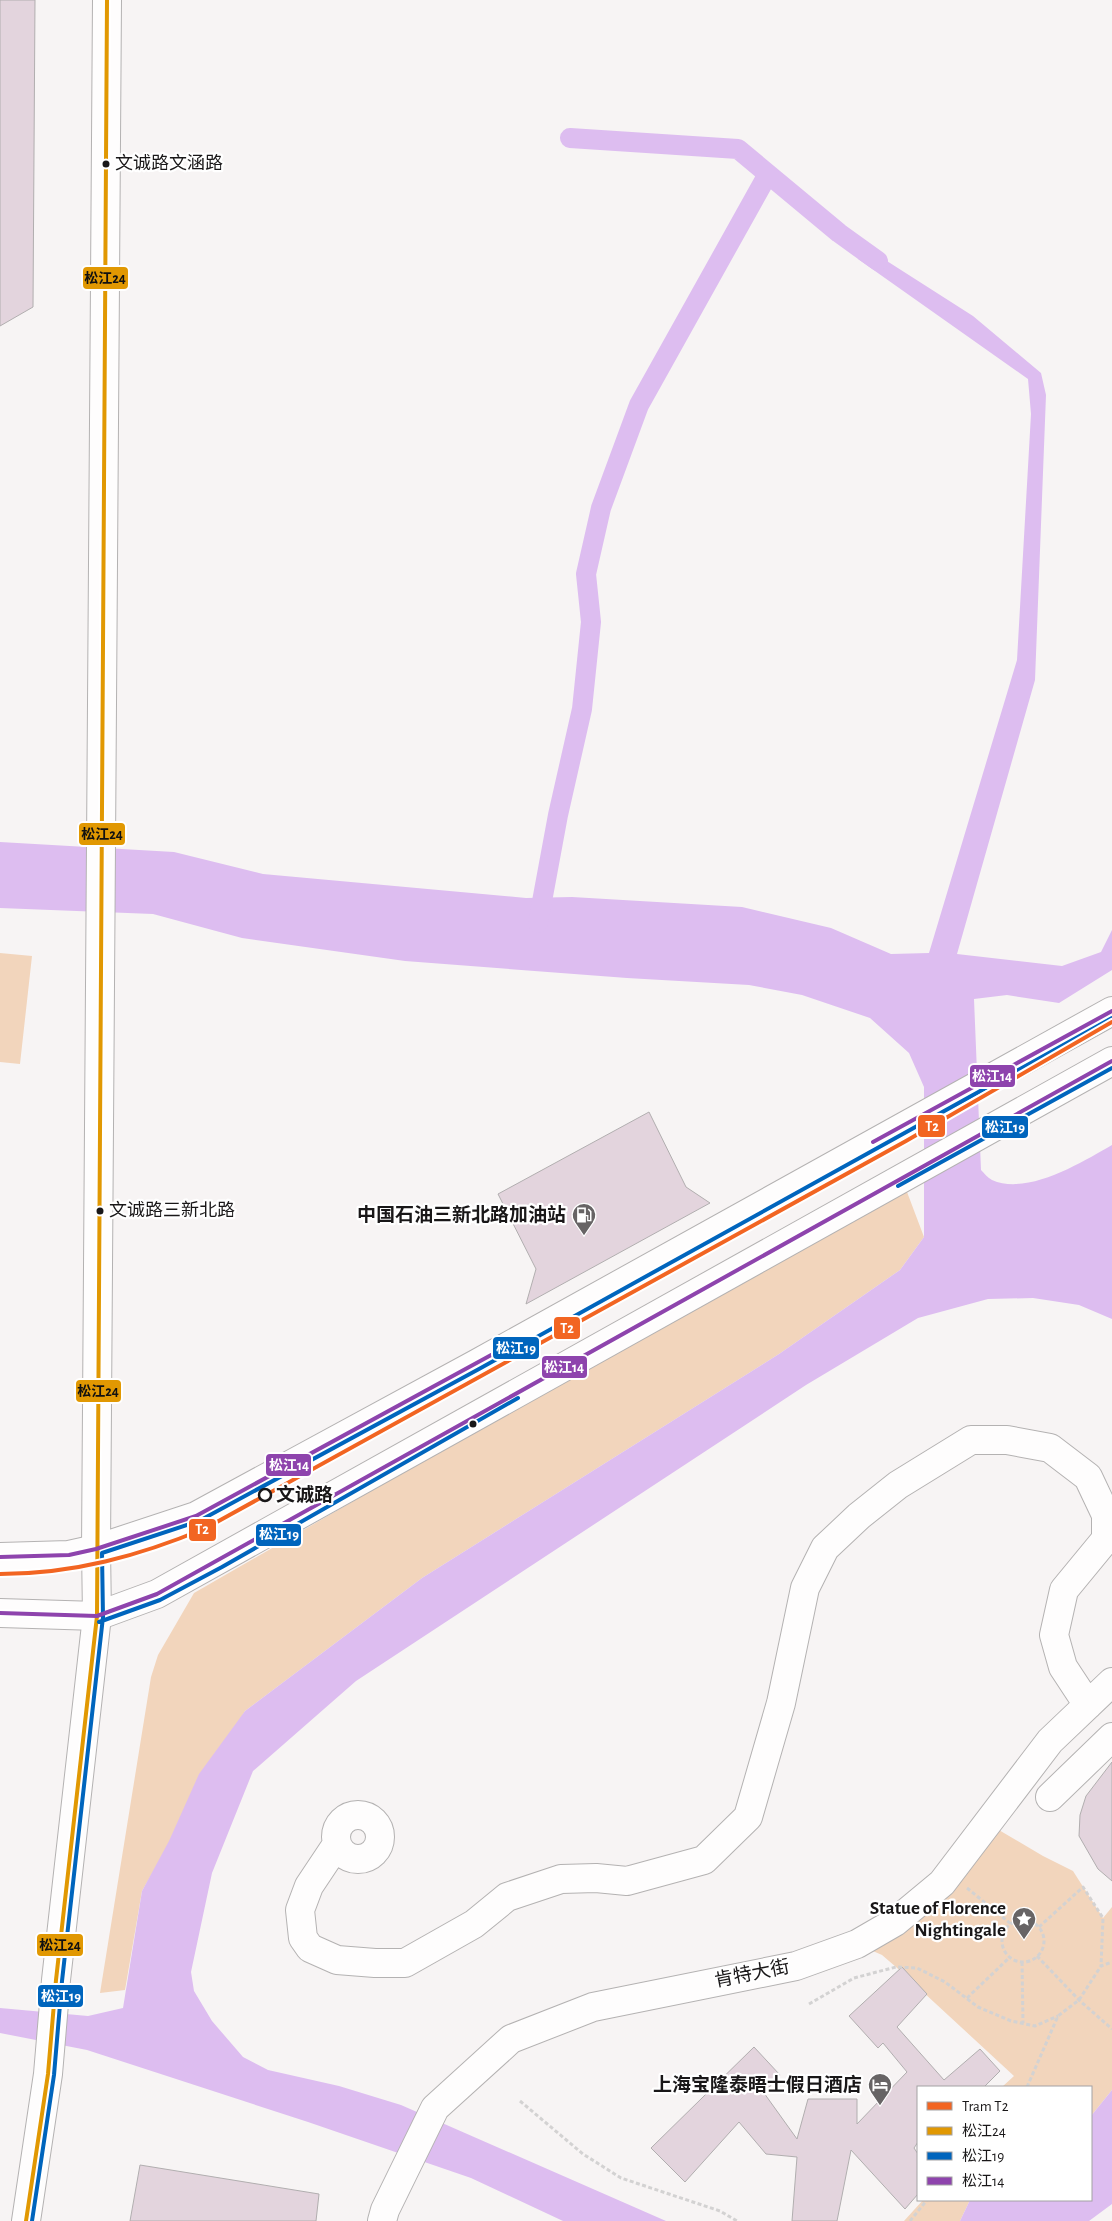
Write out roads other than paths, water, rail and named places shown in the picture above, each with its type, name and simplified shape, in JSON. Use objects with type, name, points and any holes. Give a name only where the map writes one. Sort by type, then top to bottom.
[{"type":"street","points":[[26,2221],[48,2074],[56,1980],[97,1616],[106,0]]},
{"type":"street","points":[[0,1557],[68,1555],[96,1550],[196,1516],[476,1364],[986,1079],[1112,1011]]},
{"type":"street","points":[[0,1613],[97,1616],[157,1594],[1112,1061]]},
{"type":"street","points":[[337,1844],[309,1886],[300,1910],[303,1938],[310,1948],[337,1960],[375,1963],[405,1963],[474,1924],[507,1897],[562,1879],[627,1881],[704,1860],[748,1817],[781,1703],[805,1588],[825,1548],[859,1516],[898,1485],[970,1440],[1007,1440],[1050,1448],[1088,1477],[1106,1515],[1106,1539],[1064,1590],[1054,1635],[1063,1667],[1088,1705]]},
{"type":"street","name":"肯特大街","points":[[382,2221],[385,2210],[435,2108],[512,2039],[593,2007],[796,1966],[857,1944],[895,1922],[942,1883],[1050,1741],[1112,1682]]},
{"type":"street","points":[[1050,1797],[1112,1738]]},
{"type":"waterway","points":[[570,138],[738,149],[839,233],[878,261]]},
{"type":"waterway","points":[[538,923],[558,815],[582,709],[591,622],[586,574],[601,508],[639,405],[768,174]]},
{"type":"tram line","name":"T2","points":[[0,1574],[54,1571],[105,1562],[156,1547],[206,1528],[906,1141],[1112,1022]]},
{"type":"place","name":"文诚路文涵路","points":[[106,164]]},
{"type":"place","name":"文诚路三新北路","points":[[100,1211]]},
{"type":"place","name":"中国石油三新北路加油站","points":[[584,1236]]},
{"type":"place","name":"文诚路","points":[[265,1495]]},
{"type":"place","name":"Statue of Florence Nightingale","points":[[1024,1940]]},
{"type":"place","name":"上海宝隆泰晤士假日酒店","points":[[880,2106]]}]
